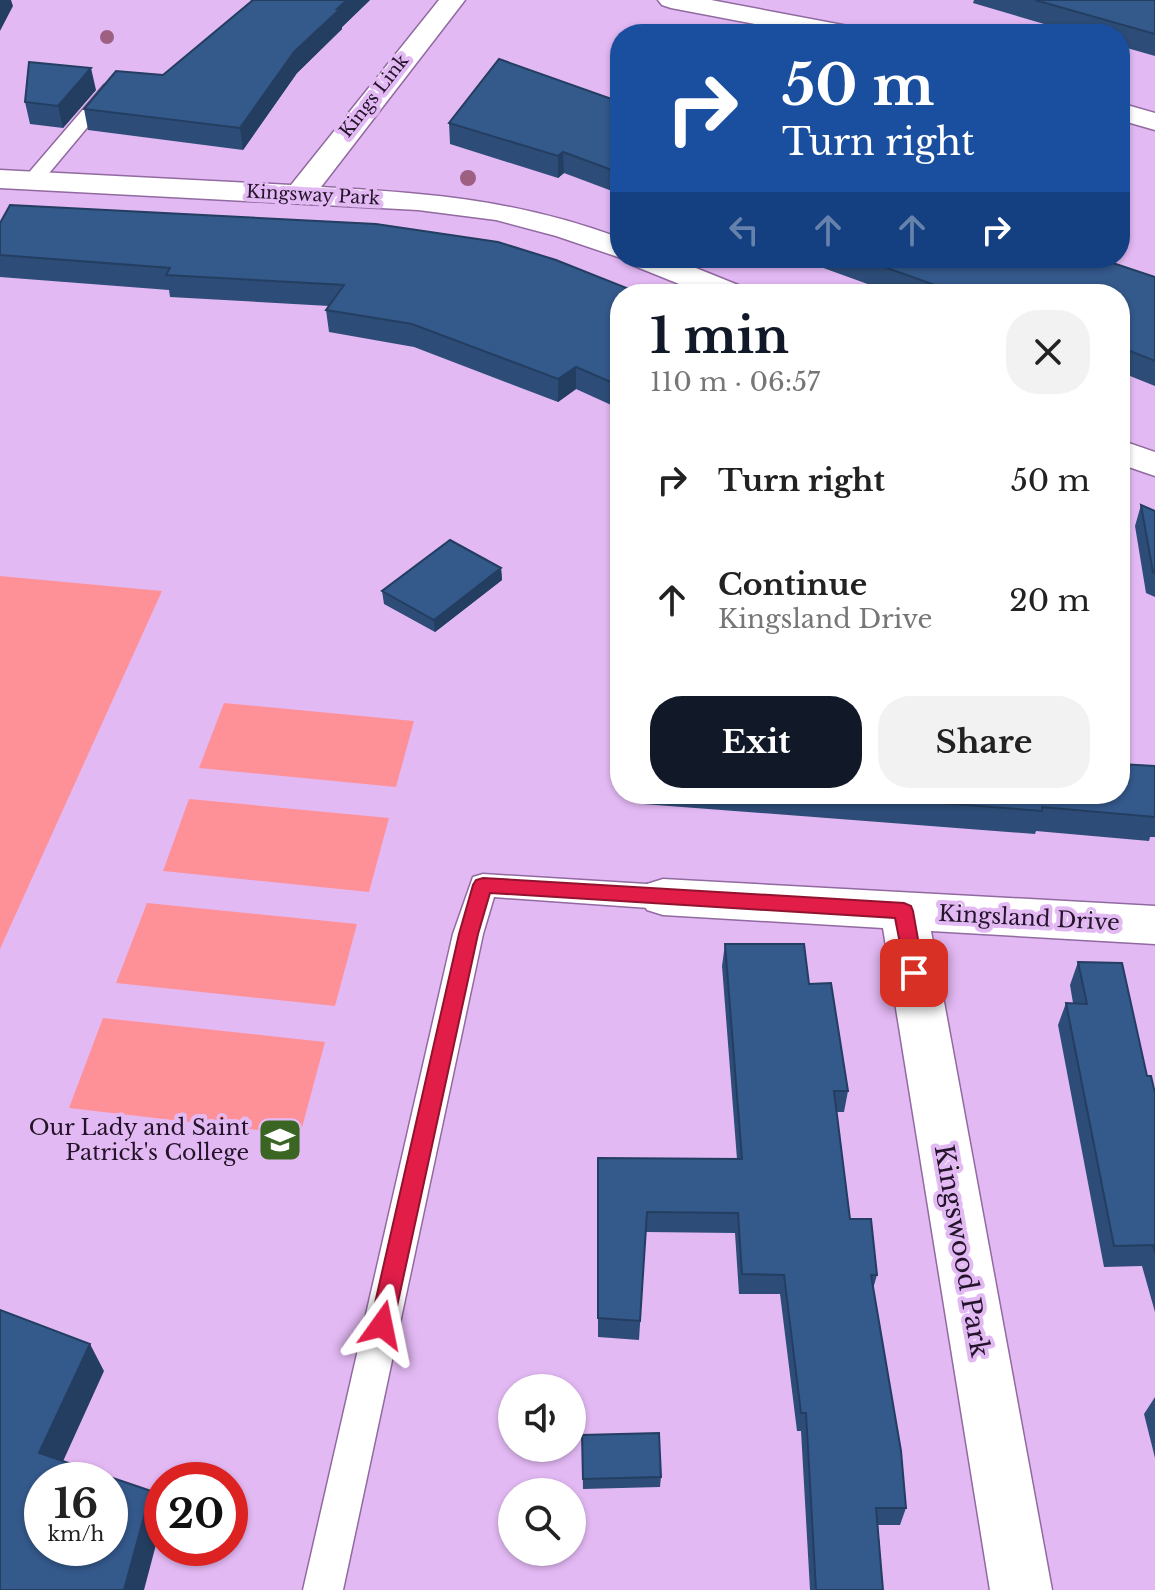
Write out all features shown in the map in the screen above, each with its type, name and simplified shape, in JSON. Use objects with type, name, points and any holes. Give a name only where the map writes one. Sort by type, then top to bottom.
[{"type":"street","name":"Kings Link","points":[[300,194],[306,182],[452,0]]},
{"type":"street","points":[[671,0],[796,24]]},
{"type":"street","points":[[1130,114],[1155,122]]},
{"type":"street","name":"Kingsway Park","points":[[0,179],[418,201],[497,211],[567,229],[610,245]]},
{"type":"street","points":[[668,268],[707,284]]},
{"type":"street","points":[[1130,455],[1155,465]]},
{"type":"street","name":"Kingsland Drive","points":[[663,897],[1155,925]]},
{"type":"street","name":"Kingswood Park","points":[[904,911],[1021,1590]]},
{"type":"lane","points":[[33,180],[123,73]]},
{"type":"lane","points":[[323,1590],[468,934],[483,885],[663,897]]},
{"type":"shaded area","points":[[0,576],[162,591],[0,949]]},
{"type":"shaded area","points":[[224,703],[414,721],[396,787],[199,768]]},
{"type":"shaded area","points":[[189,799],[389,818],[369,892],[163,871]]},
{"type":"shaded area","points":[[147,903],[357,924],[335,1006],[116,983]]},
{"type":"shaded area","points":[[103,1018],[325,1042],[300,1135],[69,1108]]},
{"type":"building","points":[[253,0],[347,0],[294,52],[240,128],[84,109],[116,71],[163,75]]},
{"type":"building","points":[[1035,0],[1155,0],[1155,34],[1130,27],[1130,24],[1120,24]]},
{"type":"building","points":[[499,59],[610,98],[610,169],[563,152],[558,156],[449,123]]},
{"type":"building","points":[[29,62],[91,68],[58,106],[25,102]]},
{"type":"building","points":[[10,205],[376,224],[498,242],[556,260],[616,284],[610,284],[610,382],[576,367],[558,379],[412,324],[326,310],[344,285],[166,275],[170,268],[0,255],[0,223]]},
{"type":"building","points":[[887,268],[1128,268],[1155,277],[1155,361],[1130,351],[1130,284],[932,284]]},
{"type":"building","points":[[1141,505],[1155,511],[1155,573],[1153,572]]},
{"type":"building","points":[[450,540],[501,568],[434,620],[382,591]]},
{"type":"building","points":[[1130,765],[1155,766],[1155,817],[1042,807],[1042,811],[953,804],[1130,804]]},
{"type":"building","points":[[725,944],[804,944],[809,984],[831,983],[848,1091],[834,1091],[850,1219],[871,1219],[877,1275],[871,1275],[901,1451],[906,1508],[876,1508],[883,1590],[816,1590],[806,1413],[801,1413],[784,1275],[742,1274],[738,1213],[647,1212],[640,1321],[598,1318],[598,1158],[742,1159]]},
{"type":"building","points":[[1078,962],[1122,963],[1147,1076],[1151,1076],[1155,1093],[1155,1253],[1153,1245],[1114,1246],[1066,1003],[1087,1004]]},
{"type":"building","points":[[0,1310],[90,1344],[39,1453],[66,1462],[24,1462],[24,1566],[128,1566],[128,1483],[144,1489],[144,1517],[124,1590],[0,1590]]},
{"type":"building","points":[[659,1433],[661,1477],[583,1478],[586,1435]]},
{"type":"place","name":"Our Lady and Saint Patrick's College","points":[[280,1140]]},
{"type":"route","points":[[382,1325],[468,934],[483,885],[904,911],[914,973]]}]
